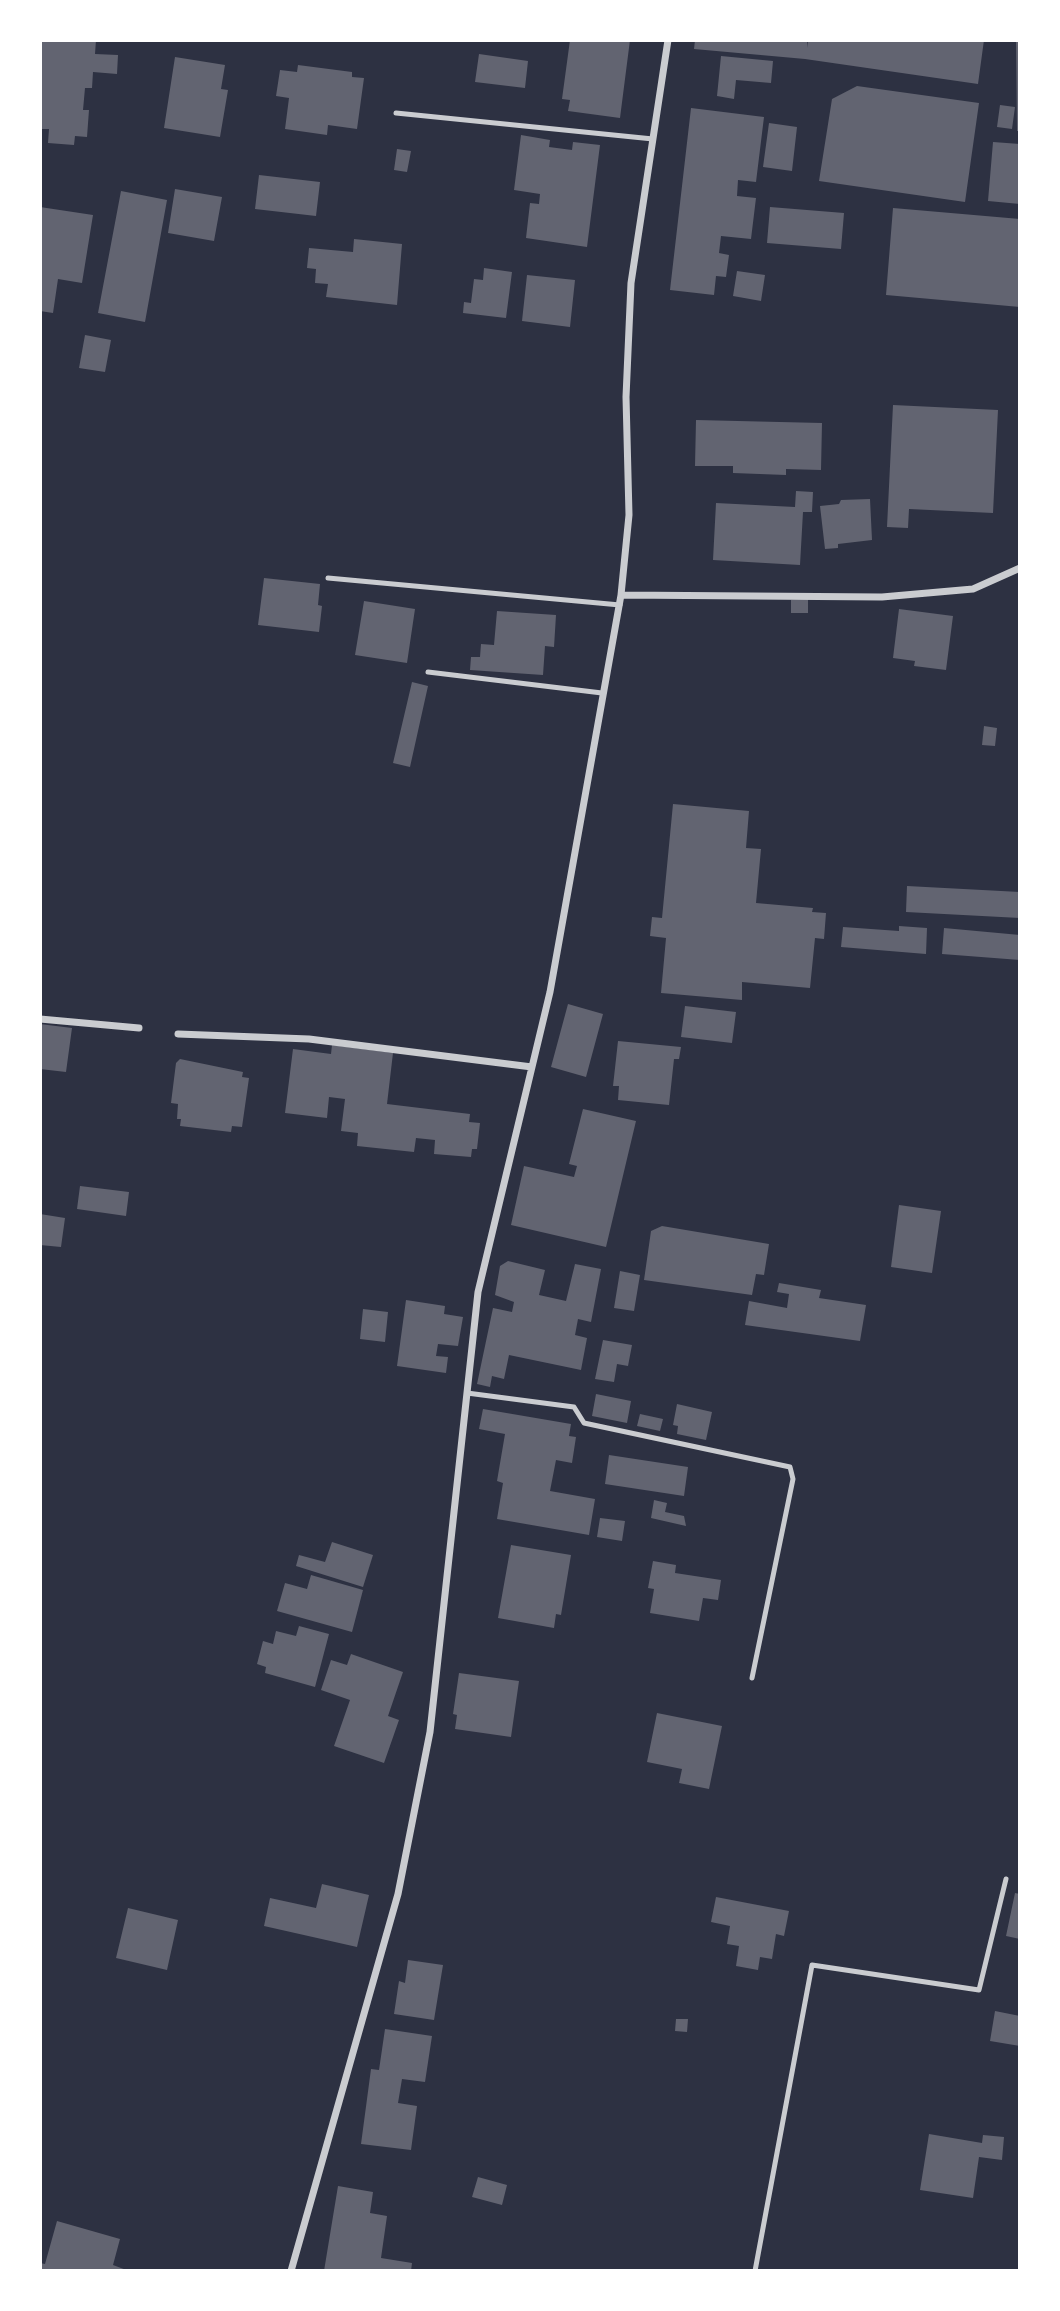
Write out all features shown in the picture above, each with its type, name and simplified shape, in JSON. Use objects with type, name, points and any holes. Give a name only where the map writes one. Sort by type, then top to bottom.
[{"type":"street","points":[[291,2271],[398,1894],[430,1732],[478,1292],[550,992],[620,604],[629,515],[626,397],[631,283],[668,40]]},
{"type":"street","points":[[621,595],[881,597],[973,589],[1020,568]]},
{"type":"street","points":[[40,1019],[139,1028]]},
{"type":"street","points":[[178,1034],[309,1039],[532,1067]]},
{"type":"lane","points":[[396,113],[653,139]]},
{"type":"lane","points":[[328,578],[620,604]]},
{"type":"lane","points":[[428,672],[602,693]]},
{"type":"lane","points":[[467,1393],[575,1407],[584,1423],[790,1468],[793,1479],[752,1678]]},
{"type":"lane","points":[[755,2271],[813,1965],[979,1990],[1006,1879]]},
{"type":"building","points":[[40,40],[96,40],[95,54],[118,55],[117,74],[93,72],[92,88],[85,88],[83,110],[89,110],[87,137],[75,136],[74,145],[48,143],[49,129],[40,129]]},
{"type":"building","points":[[570,40],[630,40],[620,118],[568,111],[570,100],[562,99]]},
{"type":"building","points":[[695,40],[807,40],[807,48],[808,40],[984,40],[978,84],[805,59],[694,49]]},
{"type":"building","points":[[1016,40],[1020,40],[1020,131],[1017,131]]},
{"type":"building","points":[[479,54],[528,61],[525,88],[475,82]]},
{"type":"building","points":[[721,56],[773,61],[771,83],[736,80],[734,99],[717,96]]},
{"type":"building","points":[[175,57],[225,65],[221,89],[228,90],[220,137],[164,128]]},
{"type":"building","points":[[298,65],[352,72],[352,77],[364,78],[357,129],[328,125],[327,135],[285,129],[289,98],[276,96],[280,70],[297,72]]},
{"type":"building","points":[[857,86],[979,103],[965,202],[819,181],[832,99]]},
{"type":"building","points":[[1000,105],[1015,107],[1012,129],[997,127]]},
{"type":"building","points":[[691,108],[764,117],[756,182],[738,180],[737,196],[756,198],[751,239],[721,236],[719,253],[729,255],[726,277],[716,276],[714,295],[670,290]]},
{"type":"building","points":[[769,123],[797,127],[792,171],[763,167]]},
{"type":"building","points":[[521,135],[550,140],[549,147],[572,150],[573,142],[600,145],[587,247],[526,238],[530,203],[539,204],[540,194],[514,190]]},
{"type":"building","points":[[993,142],[1020,144],[1020,204],[988,201]]},
{"type":"building","points":[[397,149],[411,151],[407,172],[394,170]]},
{"type":"building","points":[[259,175],[320,182],[316,216],[255,209]]},
{"type":"building","points":[[175,189],[222,197],[214,241],[168,233]]},
{"type":"building","points":[[121,191],[167,200],[145,322],[98,313]]},
{"type":"building","points":[[40,207],[93,215],[82,283],[58,279],[53,313],[40,311]]},
{"type":"building","points":[[770,207],[844,213],[841,249],[767,243]]},
{"type":"building","points":[[893,208],[1020,219],[1020,307],[886,295]]},
{"type":"building","points":[[354,239],[402,244],[397,305],[326,297],[328,284],[315,283],[316,269],[307,268],[309,248],[353,252]]},
{"type":"building","points":[[484,268],[512,272],[506,318],[463,313],[464,302],[471,303],[474,279],[483,280]]},
{"type":"building","points":[[737,271],[765,275],[761,301],[733,296]]},
{"type":"building","points":[[527,275],[575,280],[570,327],[522,321]]},
{"type":"building","points":[[85,335],[111,340],[105,372],[79,368]]},
{"type":"building","points":[[893,405],[998,410],[993,513],[909,509],[908,528],[887,527]]},
{"type":"building","points":[[696,420],[822,423],[821,470],[786,469],[786,475],[733,473],[733,466],[695,466]]},
{"type":"building","points":[[796,491],[813,492],[812,512],[803,512],[800,565],[713,560],[716,503],[795,507]]},
{"type":"building","points":[[870,499],[872,540],[838,544],[838,548],[825,549],[820,506],[839,504],[841,500]]},
{"type":"building","points":[[264,578],[320,584],[318,605],[322,606],[319,632],[258,625]]},
{"type":"building","points":[[808,599],[808,613],[791,613],[791,600]]},
{"type":"building","points":[[364,601],[415,609],[407,663],[355,655]]},
{"type":"building","points":[[899,609],[953,616],[946,670],[914,666],[915,661],[893,658]]},
{"type":"building","points":[[497,611],[556,615],[554,647],[545,646],[543,675],[470,670],[471,657],[480,657],[481,644],[494,645]]},
{"type":"building","points":[[412,682],[428,686],[410,767],[393,763]]},
{"type":"building","points":[[984,726],[997,728],[995,746],[982,745]]},
{"type":"building","points":[[673,804],[749,811],[746,848],[761,849],[756,903],[813,908],[812,912],[826,913],[824,939],[815,938],[810,988],[742,982],[742,1000],[661,993],[666,938],[650,936],[652,917],[662,918]]},
{"type":"building","points":[[907,886],[1020,892],[1020,918],[906,912]]},
{"type":"building","points":[[899,926],[927,928],[926,954],[841,947],[843,927],[899,931]]},
{"type":"building","points":[[944,928],[1020,935],[1020,960],[942,954]]},
{"type":"building","points":[[568,1004],[603,1014],[586,1077],[551,1067]]},
{"type":"building","points":[[685,1006],[736,1012],[732,1043],[681,1037]]},
{"type":"building","points":[[40,1024],[72,1028],[66,1072],[40,1069]]},
{"type":"building","points":[[618,1041],[681,1047],[679,1059],[674,1059],[669,1105],[618,1100],[619,1086],[613,1086]]},
{"type":"building","points":[[332,1045],[393,1053],[387,1104],[470,1114],[469,1122],[480,1123],[477,1149],[472,1149],[471,1157],[434,1154],[435,1140],[416,1138],[414,1152],[357,1146],[358,1133],[341,1131],[345,1099],[329,1097],[327,1118],[285,1113],[293,1049],[331,1054]]},
{"type":"building","points":[[180,1059],[243,1072],[242,1077],[249,1078],[242,1127],[232,1126],[231,1132],[180,1126],[181,1119],[177,1119],[178,1104],[171,1103],[176,1063]]},
{"type":"building","points":[[583,1109],[636,1121],[606,1247],[511,1225],[524,1166],[574,1177],[577,1166],[569,1164]]},
{"type":"building","points":[[80,1186],[129,1192],[126,1216],[77,1209]]},
{"type":"building","points":[[899,1205],[941,1211],[932,1273],[891,1267]]},
{"type":"building","points":[[40,1214],[65,1218],[61,1247],[40,1245]]},
{"type":"building","points":[[662,1226],[769,1244],[764,1275],[756,1274],[752,1295],[644,1280],[651,1231]]},
{"type":"building","points":[[508,1261],[545,1270],[539,1295],[566,1301],[575,1264],[601,1269],[591,1322],[578,1319],[575,1335],[587,1338],[581,1370],[509,1355],[504,1379],[492,1376],[490,1387],[477,1384],[493,1308],[512,1312],[514,1302],[495,1295],[500,1266]]},
{"type":"building","points":[[620,1271],[640,1275],[634,1311],[614,1308]]},
{"type":"building","points":[[779,1283],[821,1290],[819,1298],[866,1305],[860,1341],[745,1325],[749,1301],[787,1308],[789,1294],[777,1292]]},
{"type":"building","points":[[406,1300],[445,1306],[444,1314],[463,1317],[458,1346],[438,1344],[436,1356],[448,1357],[446,1373],[397,1366]]},
{"type":"building","points":[[363,1309],[388,1312],[385,1342],[360,1339]]},
{"type":"building","points":[[603,1340],[632,1345],[628,1366],[617,1364],[614,1382],[595,1379]]},
{"type":"building","points":[[596,1394],[631,1401],[627,1423],[592,1416]]},
{"type":"building","points":[[677,1404],[712,1412],[706,1440],[677,1434],[678,1426],[673,1425]]},
{"type":"building","points":[[483,1409],[571,1424],[569,1436],[576,1437],[572,1463],[556,1460],[550,1491],[595,1499],[589,1535],[497,1519],[503,1483],[497,1481],[505,1434],[479,1429]]},
{"type":"building","points":[[640,1414],[663,1419],[660,1431],[637,1426]]},
{"type":"building","points":[[609,1455],[688,1467],[684,1496],[605,1484]]},
{"type":"building","points":[[654,1500],[667,1503],[665,1512],[684,1516],[686,1526],[651,1518]]},
{"type":"building","points":[[600,1518],[625,1521],[622,1541],[597,1537]]},
{"type":"building","points":[[332,1542],[373,1555],[363,1587],[296,1566],[299,1555],[325,1562]]},
{"type":"building","points":[[511,1545],[571,1555],[561,1615],[556,1614],[554,1628],[498,1618]]},
{"type":"building","points":[[653,1561],[676,1565],[675,1573],[721,1580],[718,1600],[703,1598],[699,1621],[650,1613],[654,1589],[648,1588]]},
{"type":"building","points":[[311,1575],[363,1590],[352,1632],[277,1611],[285,1583],[307,1589]]},
{"type":"building","points":[[299,1626],[329,1634],[315,1687],[265,1673],[266,1667],[257,1664],[263,1641],[273,1644],[276,1631],[296,1636]]},
{"type":"building","points":[[351,1654],[403,1672],[388,1716],[399,1720],[384,1763],[334,1746],[350,1700],[321,1690],[331,1660],[347,1665]]},
{"type":"building","points":[[459,1673],[519,1681],[511,1737],[455,1729],[457,1715],[453,1714]]},
{"type":"building","points":[[657,1713],[722,1726],[709,1789],[679,1783],[682,1769],[647,1762]]},
{"type":"building","points":[[322,1884],[369,1895],[357,1947],[264,1926],[270,1898],[316,1908]]},
{"type":"building","points":[[1015,1893],[1020,1894],[1020,1939],[1006,1936]]},
{"type":"building","points":[[716,1897],[789,1911],[784,1936],[776,1934],[772,1959],[760,1957],[758,1970],[736,1966],[739,1946],[727,1944],[730,1926],[711,1922]]},
{"type":"building","points":[[128,1908],[178,1920],[167,1970],[116,1958]]},
{"type":"building","points":[[408,1960],[443,1965],[434,2020],[394,2014],[399,1981],[405,1983]]},
{"type":"building","points":[[995,2011],[1020,2016],[1020,2046],[990,2041]]},
{"type":"building","points":[[676,2019],[688,2019],[687,2032],[675,2031]]},
{"type":"building","points":[[385,2029],[432,2036],[425,2082],[402,2079],[398,2103],[417,2106],[411,2150],[361,2144],[371,2069],[379,2070]]},
{"type":"building","points":[[929,2134],[982,2143],[983,2135],[1004,2137],[1002,2160],[979,2157],[973,2198],[920,2190]]},
{"type":"building","points":[[478,2177],[507,2185],[502,2205],[472,2197]]},
{"type":"building","points":[[338,2186],[373,2192],[370,2213],[387,2216],[381,2258],[412,2263],[411,2271],[324,2271]]},
{"type":"building","points":[[57,2221],[120,2239],[113,2265],[129,2271],[40,2271],[40,2263],[45,2264]]}]
